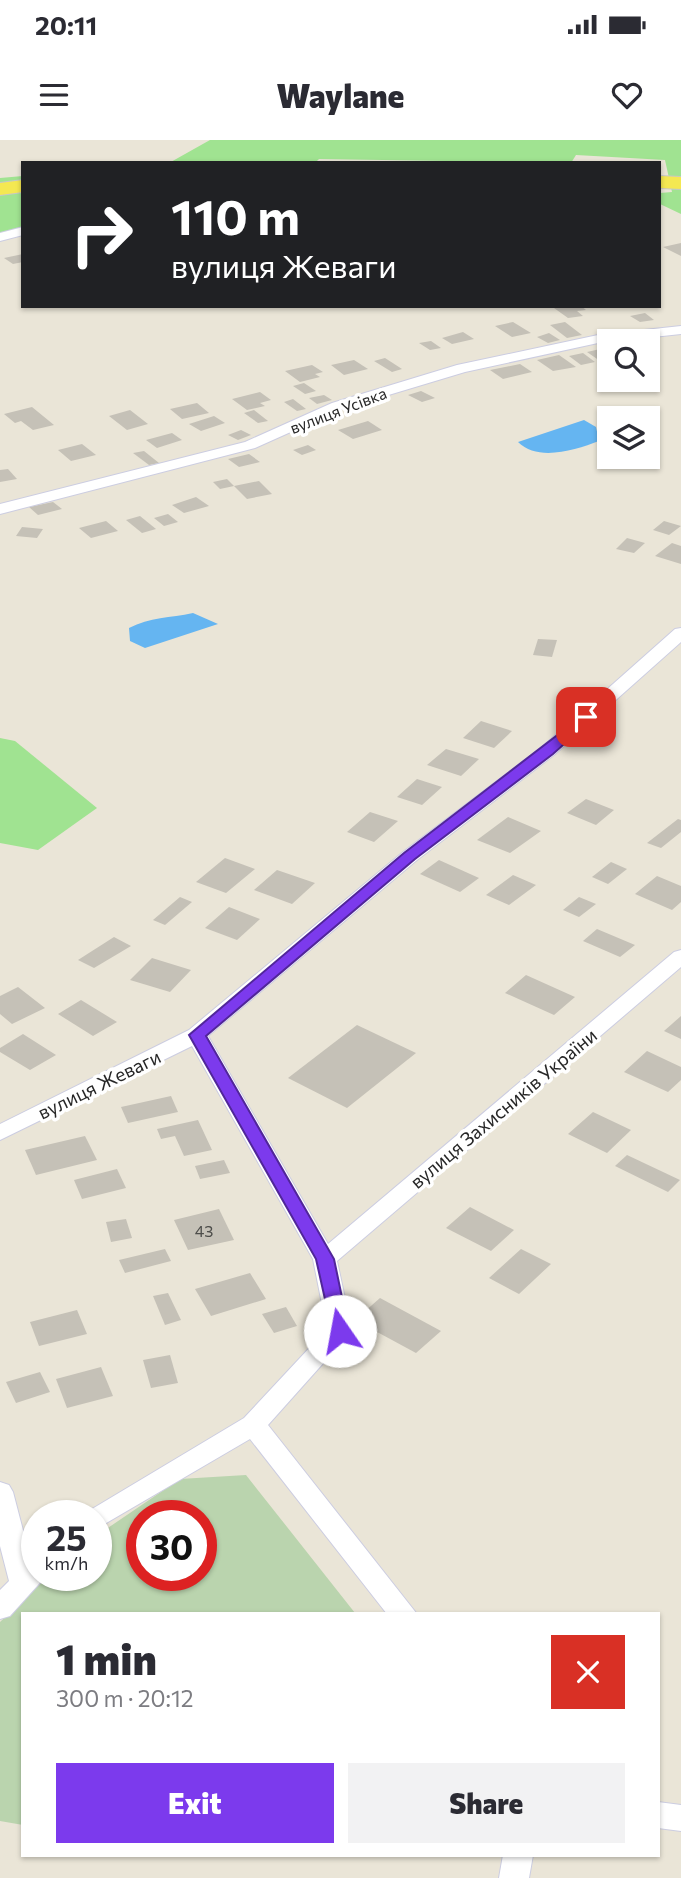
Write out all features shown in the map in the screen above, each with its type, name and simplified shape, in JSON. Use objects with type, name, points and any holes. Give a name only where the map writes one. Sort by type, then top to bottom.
[{"type":"main road","points":[[661,182],[681,183]]},
{"type":"main road","points":[[0,189],[21,186]]},
{"type":"street","points":[[0,237],[21,232]]},
{"type":"street","name":"вулиця Усівка","points":[[0,509],[250,445],[337,406],[462,368],[598,339],[681,330]]},
{"type":"street","name":"вулиця Жеваги","points":[[0,1133],[197,1035],[410,856],[548,751],[681,633]]},
{"type":"street","name":"вулиця Захисників України","points":[[325,1259],[681,956]]},
{"type":"street","points":[[112,1509],[253,1424],[340,1331],[325,1259],[197,1035]]},
{"type":"street","points":[[253,1424],[401,1612]]},
{"type":"street","points":[[0,1492],[21,1551]]},
{"type":"street","points":[[0,1608],[21,1586]]},
{"type":"street","points":[[660,1815],[681,1818]]},
{"type":"street","points":[[514,1878],[518,1857]]},
{"type":"green space","points":[[210,140],[681,140],[681,214],[661,204],[661,193],[672,192],[665,160],[576,155],[572,161],[173,161]]},
{"type":"green space","points":[[21,176],[21,232],[0,237],[0,178]]},
{"type":"green space","points":[[0,738],[15,741],[97,808],[38,850],[0,843]]},
{"type":"green space","points":[[246,1475],[354,1612],[21,1612],[21,1825],[0,1821],[0,1622],[33,1591],[112,1591],[112,1525],[126,1516],[126,1591],[217,1591],[217,1500],[149,1500],[180,1479]]},
{"type":"water","points":[[584,420],[596,427],[597,432],[597,442],[568,451],[536,452],[518,442]]},
{"type":"water","points":[[193,613],[218,624],[145,648],[130,641],[129,628],[137,624]]},
{"type":"building","points":[[681,243],[681,256],[663,247]]},
{"type":"building","points":[[21,254],[21,262],[13,264],[4,258]]},
{"type":"building","points":[[554,308],[586,310],[577,311],[583,316],[568,318]]},
{"type":"building","points":[[645,313],[654,320],[640,322],[630,316]]},
{"type":"building","points":[[513,322],[531,333],[512,337],[495,326]]},
{"type":"building","points":[[565,322],[582,335],[567,338],[550,325]]},
{"type":"building","points":[[463,332],[474,339],[452,344],[442,338]]},
{"type":"building","points":[[549,333],[560,340],[548,343],[537,337]]},
{"type":"building","points":[[431,341],[441,348],[430,350],[419,343]]},
{"type":"building","points":[[597,350],[597,359],[587,352]]},
{"type":"building","points":[[583,353],[595,362],[581,365],[569,356]]},
{"type":"building","points":[[559,355],[576,367],[553,371],[537,360]]},
{"type":"building","points":[[385,358],[402,369],[392,372],[374,361]]},
{"type":"building","points":[[354,360],[368,369],[344,375],[331,365]]},
{"type":"building","points":[[520,364],[532,372],[503,379],[490,370]]},
{"type":"building","points":[[312,365],[323,372],[315,374],[320,377],[300,382],[285,371]]},
{"type":"building","points":[[304,383],[316,391],[305,394],[293,386]]},
{"type":"building","points":[[421,391],[435,398],[422,402],[408,395]]},
{"type":"building","points":[[260,392],[271,400],[260,403],[265,406],[247,410],[232,399]]},
{"type":"building","points":[[324,395],[332,400],[317,404],[309,398]]},
{"type":"building","points":[[293,399],[306,409],[297,411],[284,402]]},
{"type":"building","points":[[197,403],[209,413],[182,419],[170,409]]},
{"type":"building","points":[[32,407],[54,425],[33,430],[21,421],[15,423],[4,414]]},
{"type":"building","points":[[130,410],[148,424],[127,430],[109,416]]},
{"type":"building","points":[[254,410],[268,421],[258,423],[244,413]]},
{"type":"building","points":[[214,416],[225,423],[201,431],[189,424]]},
{"type":"building","points":[[368,421],[382,430],[353,439],[338,430]]},
{"type":"building","points":[[241,430],[251,435],[238,440],[228,435]]},
{"type":"building","points":[[172,433],[182,440],[157,448],[146,440]]},
{"type":"building","points":[[82,444],[96,455],[71,461],[58,450]]},
{"type":"building","points":[[308,445],[316,450],[302,455],[293,450]]},
{"type":"building","points":[[144,451],[159,463],[149,465],[133,453]]},
{"type":"building","points":[[249,454],[260,462],[239,467],[228,459]]},
{"type":"building","points":[[8,469],[17,479],[0,482],[0,470]]},
{"type":"building","points":[[227,479],[234,486],[220,489],[213,482]]},
{"type":"building","points":[[259,481],[272,494],[247,499],[234,486]]},
{"type":"building","points":[[196,497],[209,506],[184,513],[172,505]]},
{"type":"building","points":[[53,502],[62,509],[38,515],[29,507]]},
{"type":"building","points":[[168,514],[178,522],[164,526],[154,518]]},
{"type":"building","points":[[140,516],[156,529],[142,533],[126,520]]},
{"type":"building","points":[[106,521],[118,531],[91,538],[79,528]]},
{"type":"building","points":[[664,521],[681,526],[669,535],[653,530]]},
{"type":"building","points":[[22,527],[43,529],[37,538],[16,536]]},
{"type":"building","points":[[627,538],[645,543],[634,553],[616,549]]},
{"type":"building","points":[[672,543],[681,546],[681,564],[655,556]]},
{"type":"building","points":[[538,639],[557,640],[552,657],[533,655]]},
{"type":"building","points":[[481,721],[512,731],[494,748],[463,738]]},
{"type":"building","points":[[446,749],[479,759],[461,776],[427,765]]},
{"type":"building","points":[[417,779],[442,787],[422,805],[397,797]]},
{"type":"building","points":[[586,799],[614,810],[596,825],[567,813]]},
{"type":"building","points":[[370,812],[398,821],[374,842],[347,832]]},
{"type":"building","points":[[508,817],[541,831],[510,853],[477,840]]},
{"type":"building","points":[[678,819],[681,820],[681,832],[661,848],[647,843]]},
{"type":"building","points":[[225,858],[255,869],[226,893],[196,882]]},
{"type":"building","points":[[439,860],[479,878],[460,892],[420,874]]},
{"type":"building","points":[[611,862],[627,869],[608,884],[592,877]]},
{"type":"building","points":[[277,870],[315,883],[292,904],[254,890]]},
{"type":"building","points":[[513,875],[536,885],[509,905],[486,895]]},
{"type":"building","points":[[657,876],[681,886],[681,902],[672,910],[635,894]]},
{"type":"building","points":[[180,897],[192,902],[165,925],[153,920]]},
{"type":"building","points":[[579,897],[596,904],[579,917],[563,910]]},
{"type":"building","points":[[229,907],[260,919],[237,940],[205,928]]},
{"type":"building","points":[[597,929],[635,945],[620,957],[583,941]]},
{"type":"building","points":[[114,937],[131,946],[94,968],[78,960]]},
{"type":"building","points":[[152,958],[191,970],[170,992],[130,980]]},
{"type":"building","points":[[526,975],[575,997],[554,1015],[505,993]]},
{"type":"building","points":[[18,987],[45,1008],[12,1024],[0,1014],[0,996]]},
{"type":"building","points":[[81,1000],[117,1022],[93,1036],[58,1014]]},
{"type":"building","points":[[681,1016],[681,1039],[664,1031]]},
{"type":"building","points":[[357,1025],[416,1053],[347,1108],[288,1078]]},
{"type":"building","points":[[23,1034],[56,1055],[30,1070],[0,1052],[0,1048]]},
{"type":"building","points":[[647,1051],[681,1067],[681,1080],[668,1092],[624,1072]]},
{"type":"building","points":[[171,1096],[178,1112],[128,1123],[121,1107]]},
{"type":"building","points":[[593,1112],[631,1130],[607,1153],[568,1134]]},
{"type":"building","points":[[198,1120],[212,1150],[184,1156],[175,1136],[161,1139],[157,1129]]},
{"type":"building","points":[[85,1136],[97,1160],[36,1175],[25,1150]]},
{"type":"building","points":[[627,1155],[680,1180],[668,1192],[615,1166]]},
{"type":"building","points":[[224,1160],[230,1173],[200,1179],[195,1166]]},
{"type":"building","points":[[117,1169],[126,1188],[82,1199],[74,1180]]},
{"type":"building","points":[[470,1207],[514,1230],[491,1251],[446,1228]]},
{"type":"building","points":[[219,1209],[234,1240],[188,1250],[174,1220]]},
{"type":"building","points":[[126,1219],[132,1238],[111,1242],[106,1222]]},
{"type":"building","points":[[165,1249],[171,1261],[125,1273],[119,1260]]},
{"type":"building","points":[[521,1249],[551,1264],[519,1294],[489,1278]]},
{"type":"building","points":[[250,1273],[266,1299],[211,1316],[195,1289]]},
{"type":"building","points":[[168,1293],[181,1320],[165,1325],[153,1296]]},
{"type":"building","points":[[380,1298],[441,1331],[416,1353],[355,1320]]},
{"type":"building","points":[[286,1307],[297,1326],[274,1333],[262,1314]]},
{"type":"building","points":[[77,1310],[87,1334],[39,1346],[30,1322]]},
{"type":"building","points":[[170,1355],[178,1383],[151,1388],[143,1360]]},
{"type":"building","points":[[101,1367],[113,1396],[67,1408],[56,1379]]},
{"type":"building","points":[[40,1372],[50,1392],[16,1403],[6,1382]]},
{"type":"route","points":[[340,1331],[325,1259],[197,1035],[410,856],[548,751],[586,717]]}]
